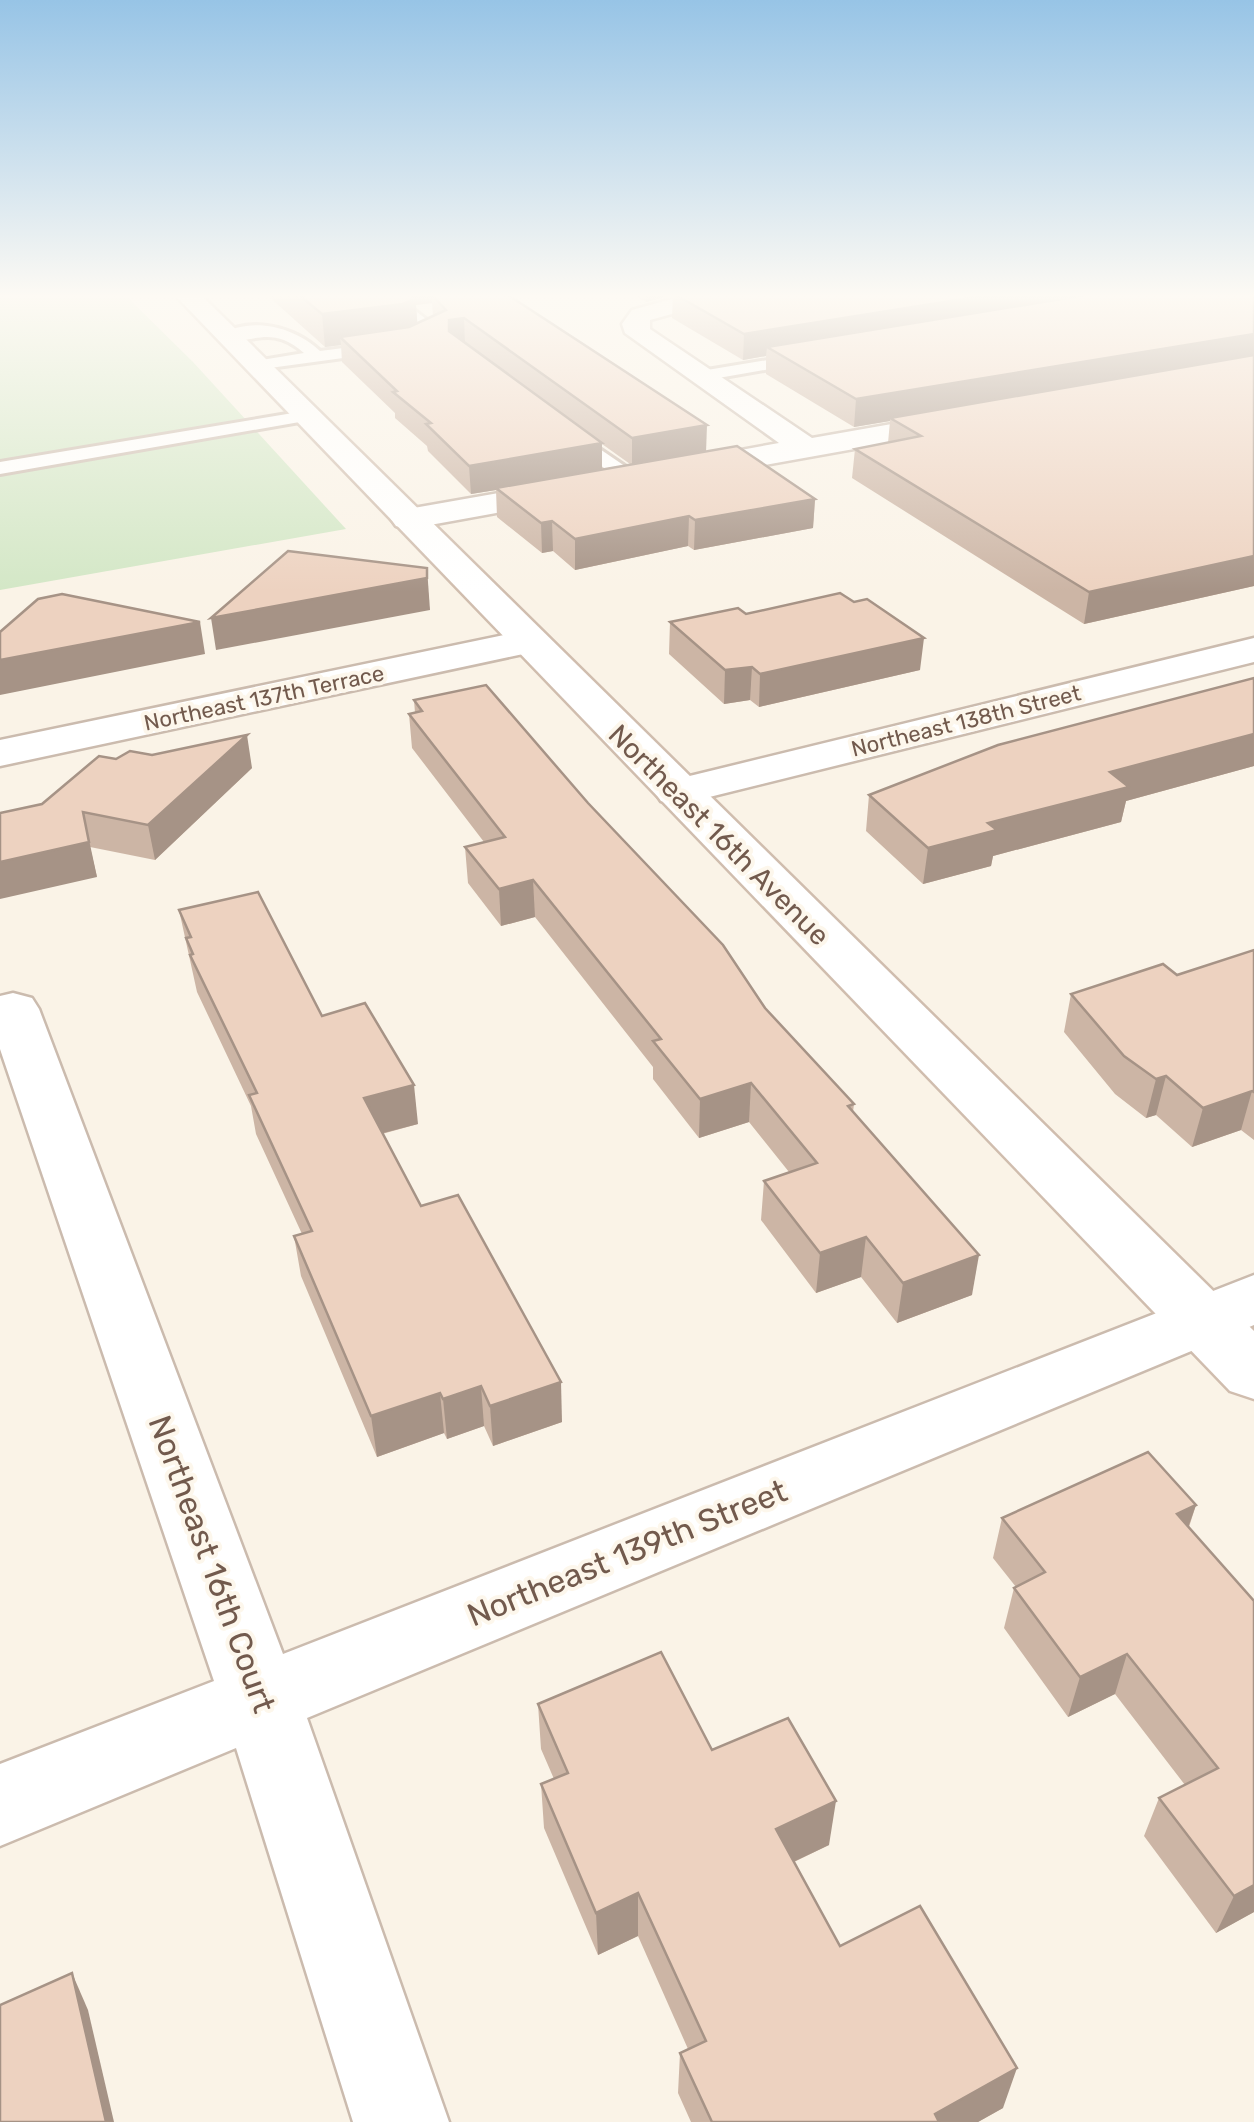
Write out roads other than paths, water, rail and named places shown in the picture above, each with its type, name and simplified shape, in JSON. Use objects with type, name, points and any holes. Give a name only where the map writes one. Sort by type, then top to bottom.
[{"type":"street","name":"Northeast 16th Avenue","points":[[284,394],[677,792],[1228,1310],[1254,1373]]},
{"type":"street","points":[[727,394],[806,448]]},
{"type":"street","points":[[408,519],[981,417]]},
{"type":"street","name":"Northeast 137th Terrace","points":[[0,753],[528,642]]},
{"type":"street","name":"Northeast 138th Street","points":[[677,792],[1254,650]]},
{"type":"street","name":"Northeast 16th Court","points":[[13,1008],[262,1701],[401,2122]]},
{"type":"street","name":"Northeast 139th Street","points":[[0,1806],[1228,1310]]},
{"type":"lane","points":[[0,468],[305,416]]},
{"type":"lane","points":[[552,420],[631,479]]}]
